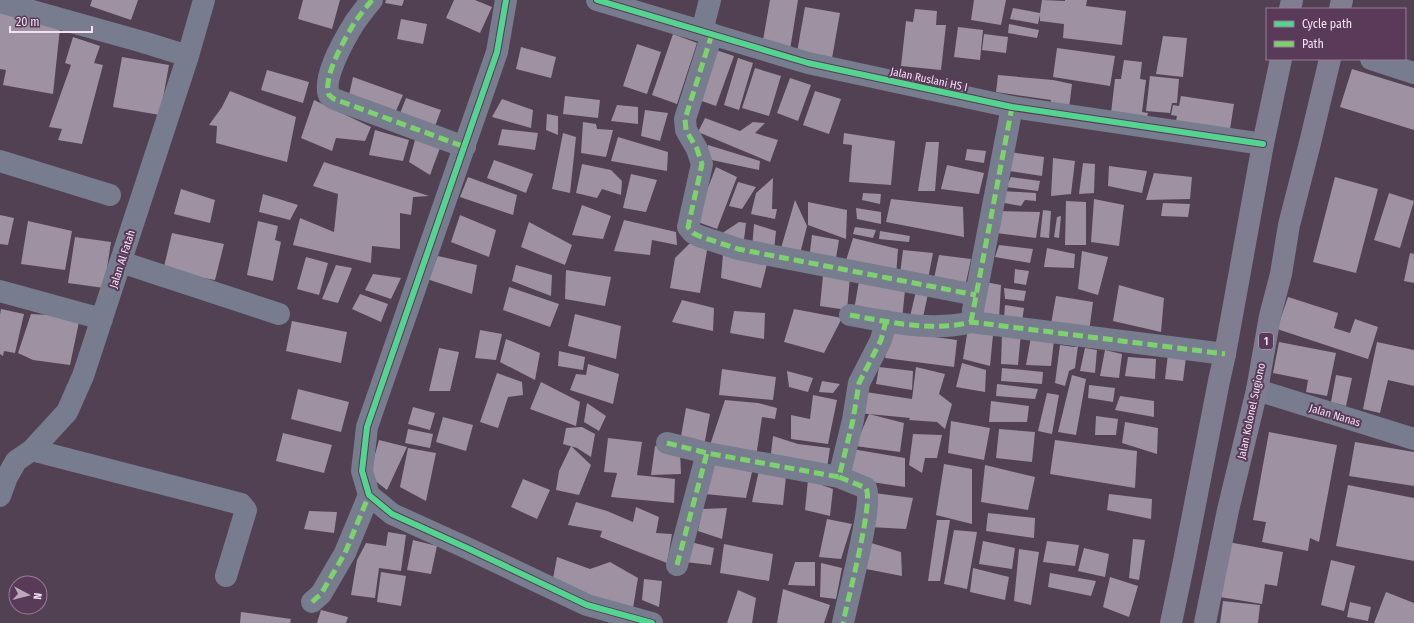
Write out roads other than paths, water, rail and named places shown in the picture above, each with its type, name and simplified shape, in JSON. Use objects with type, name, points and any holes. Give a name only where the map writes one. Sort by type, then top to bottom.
[{"type":"highway","points":[[1171,623],[1225,354],[1263,144],[1281,60]]},
{"type":"highway","name":"Jalan Kolonel Sugiono","points":[[1205,623],[1228,510],[1257,390],[1270,316],[1281,274],[1289,225],[1330,60]]},
{"type":"street","name":"Jalan Al Fatah","points":[[0,496],[7,477],[16,461],[32,450],[67,412],[83,376],[94,316],[121,262],[188,56],[204,0]]},
{"type":"street","points":[[372,0],[355,22],[335,60],[327,82],[329,95],[334,99],[464,147]]},
{"type":"street","points":[[506,0],[497,52],[367,427],[362,471],[369,494],[392,514],[587,605],[652,623]]},
{"type":"street","name":"Jalan Ruslani HS I","points":[[597,0],[808,63],[1012,107],[1263,144]]},
{"type":"street","points":[[710,0],[707,33],[685,119],[686,130],[697,149],[702,164],[688,227],[689,230],[699,236],[738,249],[976,295]]},
{"type":"street","points":[[0,2],[188,56]]},
{"type":"street","points":[[1374,60],[1414,73]]},
{"type":"street","points":[[970,322],[1012,107]]},
{"type":"street","points":[[0,161],[110,196]]},
{"type":"street","points":[[121,262],[279,314]]},
{"type":"street","points":[[0,291],[94,316]]},
{"type":"street","points":[[850,315],[886,321],[947,326],[970,322],[1225,354]]},
{"type":"street","points":[[839,477],[850,434],[859,383],[881,340],[886,321]]},
{"type":"street","name":"Jalan Nanas","points":[[1257,390],[1414,439]]},
{"type":"street","points":[[667,443],[707,453],[839,477],[866,488],[868,496],[865,521],[843,623]]},
{"type":"street","points":[[32,450],[241,504],[246,510],[226,576]]},
{"type":"street","points":[[677,565],[707,453]]},
{"type":"street","points":[[312,602],[321,594],[345,553],[369,494]]}]
